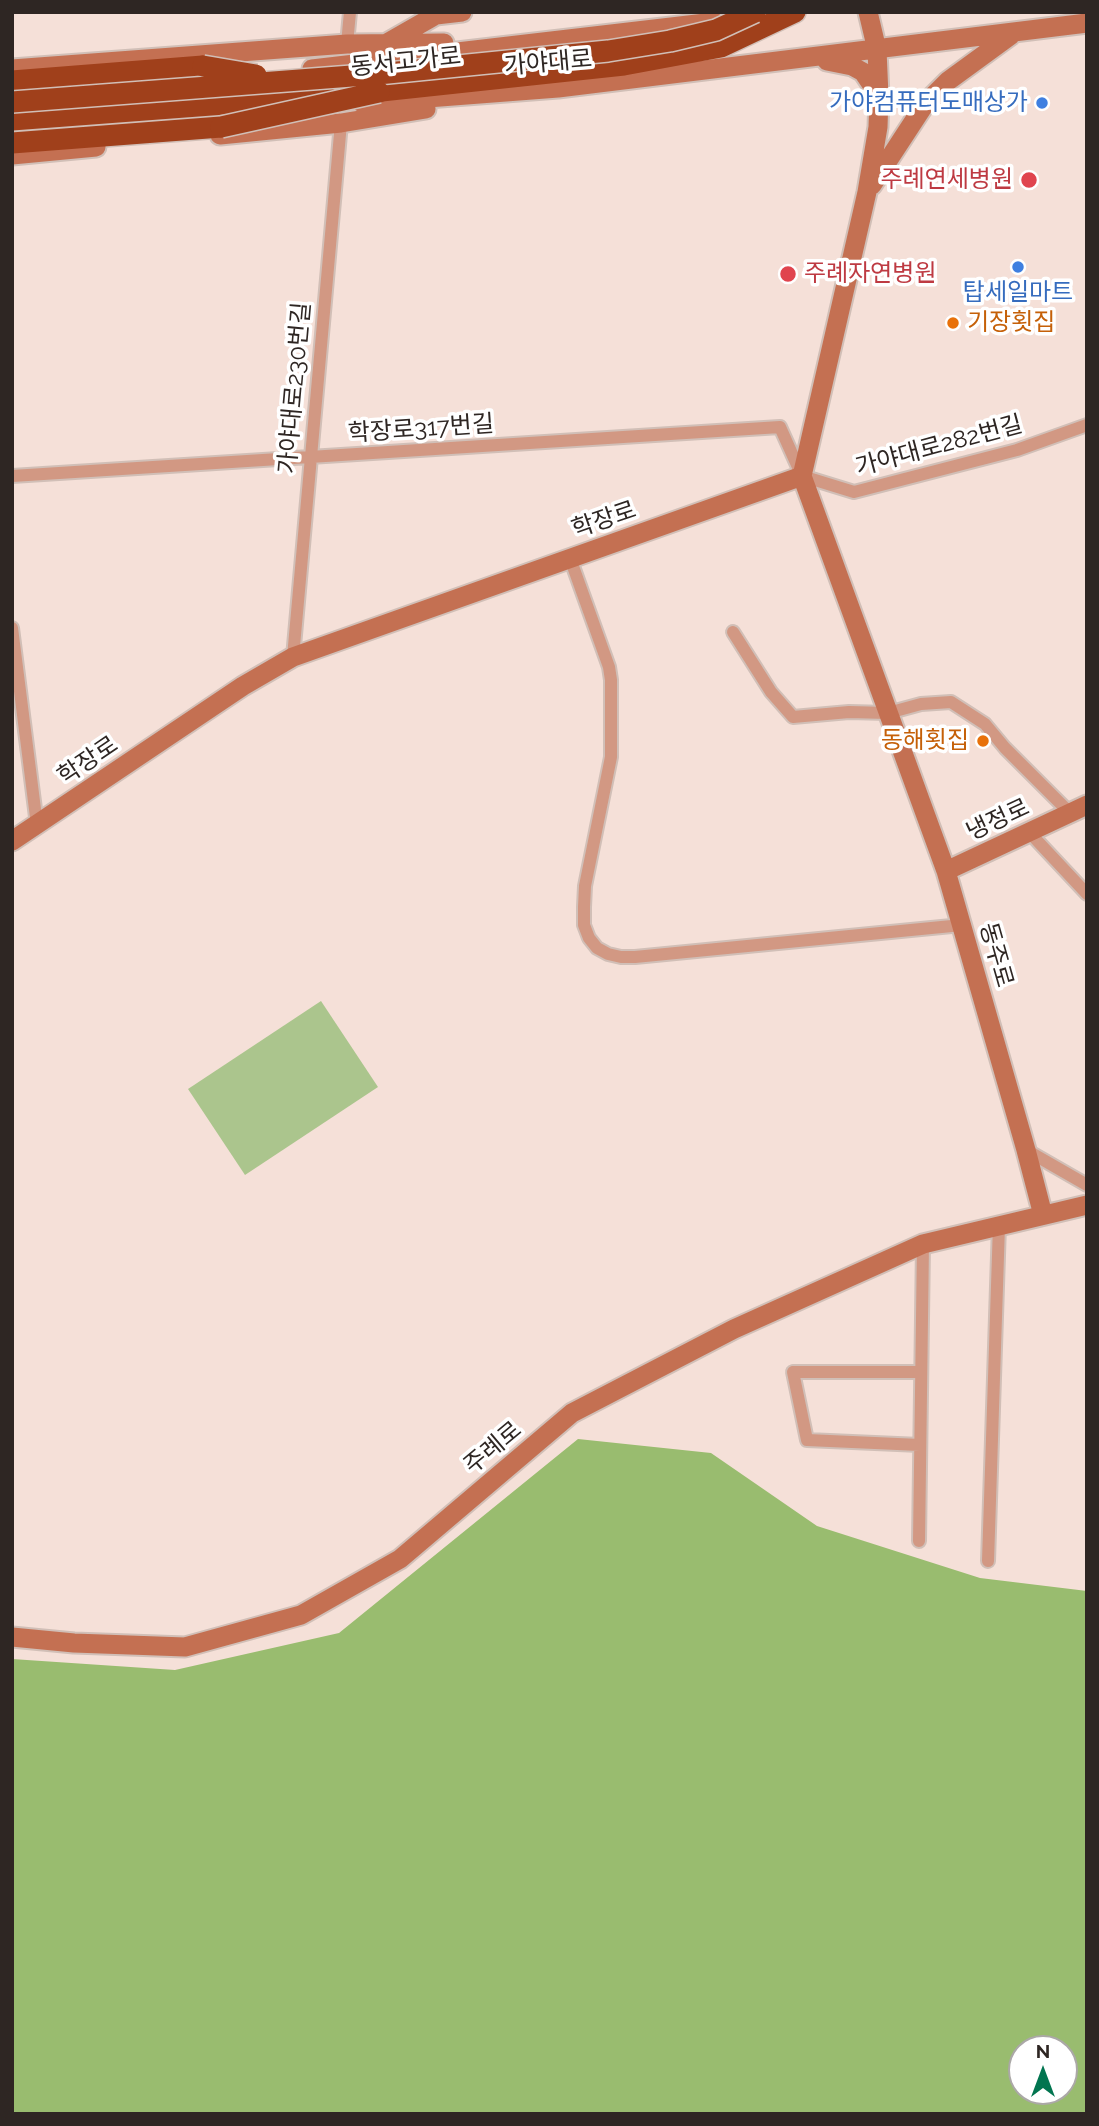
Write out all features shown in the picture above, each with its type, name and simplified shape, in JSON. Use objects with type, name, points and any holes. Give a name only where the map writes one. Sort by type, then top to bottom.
[{"type":"highway","name":"동서고가로","points":[[12,102],[289,81],[608,51],[716,30],[754,12]]},
{"type":"highway","name":"동서고가로","points":[[12,120],[379,92],[624,65],[721,47],[793,12]]},
{"type":"highway","points":[[12,81],[203,66],[289,81]]},
{"type":"highway","points":[[12,144],[221,127],[379,92]]},
{"type":"main road","points":[[386,44],[436,15],[462,12]]},
{"type":"main road","name":"가야대로","points":[[12,92],[334,67],[793,12]]},
{"type":"main road","points":[[802,476],[867,192],[878,127],[877,50],[868,12]]},
{"type":"main road","name":"가야대로","points":[[12,131],[558,88],[1087,23]]},
{"type":"main road","points":[[867,192],[925,104],[948,81],[1015,32]]},
{"type":"main road","points":[[12,69],[347,44],[543,43]]},
{"type":"main road","points":[[809,58],[852,66],[863,72],[879,96]]},
{"type":"main road","points":[[12,155],[341,123],[558,88]]},
{"type":"main road","name":"학장로","points":[[12,841],[243,686],[293,657],[802,476]]},
{"type":"main road","name":"동주로","points":[[802,476],[946,871],[1043,1215]]},
{"type":"main road","name":"냉정로","points":[[946,871],[1078,809]]},
{"type":"main road","name":"주례로","points":[[12,1637],[74,1643],[185,1647],[301,1615],[400,1559],[572,1413],[734,1329],[923,1244],[1087,1205]]},
{"type":"street","points":[[347,44],[350,12]]},
{"type":"street","name":"가야대로230번길","points":[[293,657],[341,123]]},
{"type":"street","name":"가야대로282번길","points":[[802,476],[854,492],[1017,450],[1087,425]]},
{"type":"street","name":"학장로317번길","points":[[12,476],[780,427],[802,476]]},
{"type":"street","points":[[570,558],[609,667],[611,680],[611,757],[585,886],[584,925],[597,948],[608,954],[635,957],[962,925]]},
{"type":"street","points":[[12,628],[37,825]]},
{"type":"street","points":[[733,632],[771,692],[793,717],[849,712],[888,713]]},
{"type":"street","name":"냉정로","points":[[888,713],[921,704],[951,702],[985,724],[1078,809]]},
{"type":"street","points":[[1029,832],[1087,894]]},
{"type":"street","points":[[1026,1150],[1087,1185]]},
{"type":"street","points":[[988,1561],[999,1225]]},
{"type":"street","points":[[919,1541],[923,1244]]},
{"type":"street","points":[[920,1445],[807,1440],[793,1372],[921,1372]]},
{"type":"green space","points":[[321,1001],[378,1087],[245,1175],[188,1089]]},
{"type":"green space","points":[[578,1439],[711,1453],[817,1526],[980,1578],[1087,1591],[1087,2114],[12,2114],[12,1659],[175,1670],[339,1633]]},
{"type":"place","name":"가야컴퓨터도매상가","points":[[1042,103]]},
{"type":"place","name":"주례연세병원","points":[[1029,180]]},
{"type":"place","name":"탑세일마트","points":[[1018,267]]},
{"type":"place","name":"주례자연병원","points":[[788,274]]},
{"type":"place","name":"기장횟집","points":[[953,323]]},
{"type":"place","name":"동해횟집","points":[[983,741]]}]
